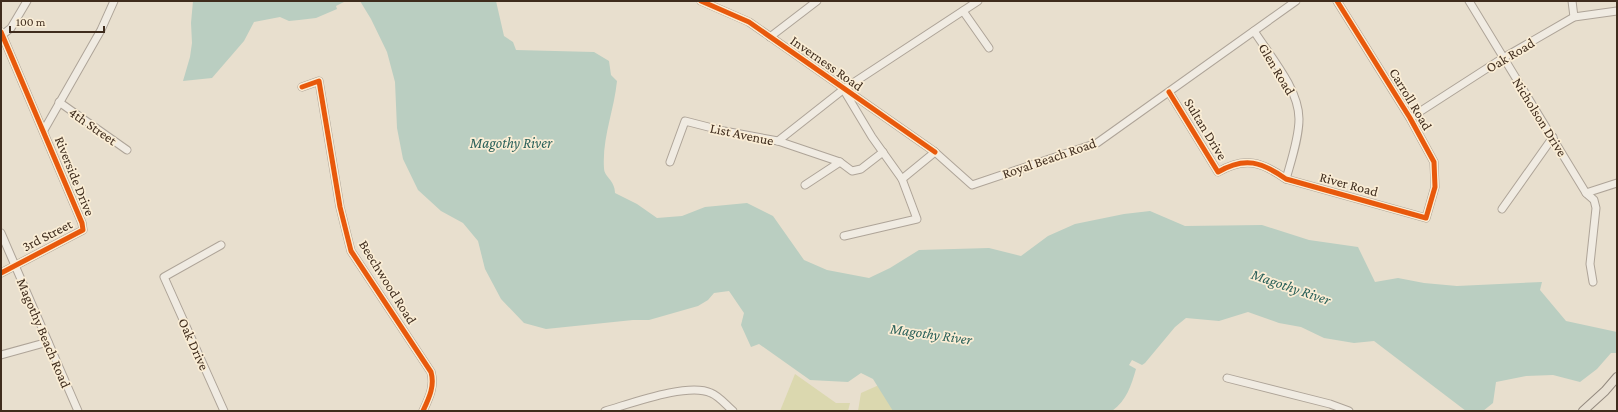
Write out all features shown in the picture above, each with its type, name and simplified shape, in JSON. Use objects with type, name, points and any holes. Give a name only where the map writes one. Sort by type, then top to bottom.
[{"type":"main road","points":[[1583,411],[1617,377]]},
{"type":"street","points":[[27,1],[11,28],[2,34],[44,130]]},
{"type":"street","name":"Riverside Drive","points":[[83,230],[82,222],[44,130],[101,30],[114,1]]},
{"type":"street","name":"Inverness Road","points":[[701,1],[749,22],[935,152]]},
{"type":"street","points":[[770,37],[817,1]]},
{"type":"street","points":[[778,141],[844,89],[978,1]]},
{"type":"street","name":"Royal Beach Road","points":[[935,152],[972,185],[1097,143],[1296,1]]},
{"type":"street","name":"Carroll Road","points":[[1337,1],[1410,118],[1434,162],[1435,187],[1426,218]]},
{"type":"street","name":"Nicholson Drive","points":[[1468,1],[1553,137],[1586,193],[1594,200],[1596,208],[1590,264],[1594,282]]},
{"type":"street","points":[[1572,1],[1574,17]]},
{"type":"street","points":[[962,11],[989,48]]},
{"type":"street","name":"Oak Road","points":[[1410,118],[1503,58],[1574,17],[1617,11]]},
{"type":"street","name":"Glen Road","points":[[1254,31],[1294,92],[1299,119],[1295,146],[1286,179]]},
{"type":"street","name":"Beechwood Road","points":[[302,87],[319,81],[340,207],[351,251],[431,372],[433,383],[430,395],[423,411]]},
{"type":"street","points":[[844,89],[883,152],[902,179],[917,219],[844,236]]},
{"type":"street","name":"Sultan Drive","points":[[1169,92],[1218,172],[1230,165],[1251,162],[1270,167]]},
{"type":"street","name":"4th Street","points":[[60,102],[127,150]]},
{"type":"street","name":"List Avenue","points":[[670,162],[685,121],[724,131],[778,141],[840,162],[856,171],[861,169],[883,152]]},
{"type":"street","points":[[1502,209],[1553,137]]},
{"type":"street","points":[[902,179],[935,152]]},
{"type":"street","points":[[805,185],[840,162]]},
{"type":"street","name":"River Road","points":[[1270,167],[1286,179],[1426,218]]},
{"type":"street","points":[[1586,193],[1617,183]]},
{"type":"street","name":"3rd Street","points":[[1,273],[83,230]]},
{"type":"street","name":"Magothy Beach Road","points":[[1,233],[78,411]]},
{"type":"street","name":"Oak Drive","points":[[221,245],[164,277],[224,411]]},
{"type":"street","points":[[1,355],[48,342]]},
{"type":"street","points":[[1227,378],[1330,404],[1349,411]]},
{"type":"street","points":[[605,411],[683,390],[702,390],[713,393],[733,411]]},
{"type":"shaded area","points":[[795,374],[836,403],[850,403],[848,411],[780,411]]},
{"type":"shaded area","points":[[879,385],[909,411],[858,411],[861,393]]},
{"type":"water","points":[[193,1],[346,1],[336,6],[337,9],[316,18],[289,21],[280,17],[254,22],[244,41],[212,78],[183,81],[190,57],[192,43],[191,23]]},
{"type":"water","name":"Magothy River","points":[[360,1],[496,1],[504,36],[513,42],[516,50],[594,52],[609,61],[611,75],[617,81],[606,135],[604,157],[604,171],[612,182],[615,193],[637,204],[657,218],[682,216],[705,207],[747,203],[773,216],[804,260],[827,270],[869,278],[890,268],[919,250],[989,248],[1021,256],[1048,236],[1075,224],[1124,214],[1150,211],[1185,226],[1262,225],[1309,240],[1358,247],[1375,282],[1398,278],[1424,283],[1457,286],[1542,282],[1540,290],[1566,321],[1617,332],[1617,353],[1611,353],[1597,369],[1580,382],[1553,375],[1526,376],[1496,382],[1493,403],[1483,411],[1466,411],[1374,341],[1354,343],[1324,338],[1301,327],[1279,323],[1248,312],[1219,321],[1186,318],[1175,327],[1145,363],[1142,365],[1132,360],[1129,365],[1136,369],[1130,387],[1125,397],[1112,411],[893,411],[873,379],[861,373],[848,382],[810,380],[759,344],[751,347],[741,325],[744,313],[729,291],[714,293],[708,300],[698,306],[649,320],[633,320],[546,329],[524,323],[501,299],[485,269],[478,241],[463,223],[441,211],[418,190],[403,159],[397,128],[395,82],[387,52],[371,19]]},
{"type":"cycle path","points":[[701,1],[749,22],[935,152]]},
{"type":"cycle path","points":[[1169,92],[1218,172],[1237,164],[1253,163],[1269,168],[1286,179],[1426,218],[1435,187],[1434,162],[1410,118],[1337,1]]},
{"type":"cycle path","points":[[1,32],[82,223],[83,230],[1,273]]},
{"type":"cycle path","points":[[302,87],[319,81],[340,207],[351,251],[431,372],[432,387],[423,411]]}]
